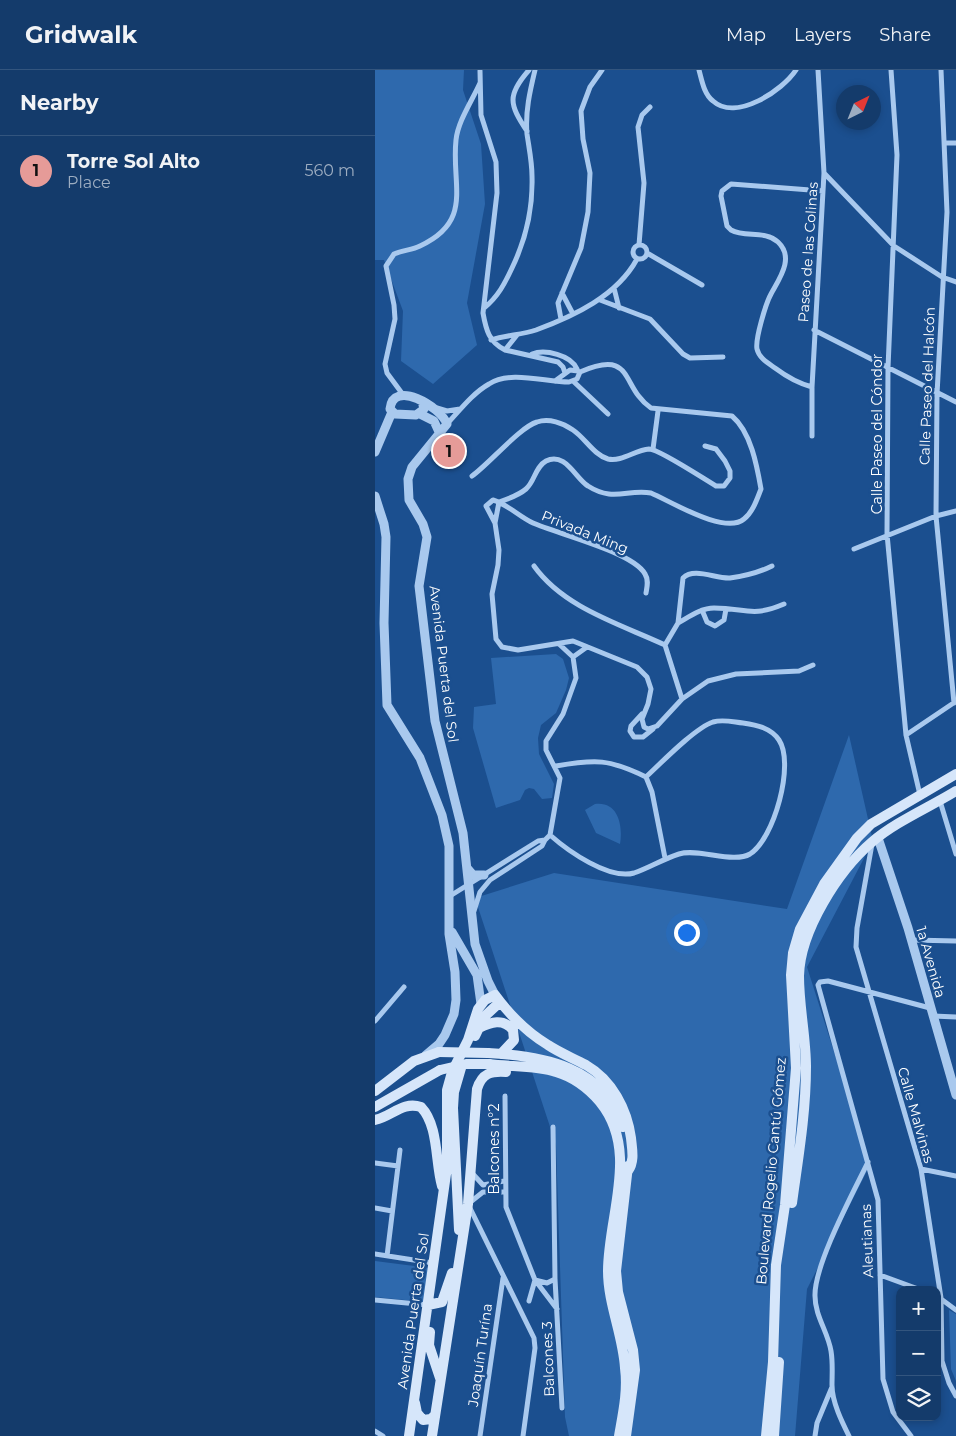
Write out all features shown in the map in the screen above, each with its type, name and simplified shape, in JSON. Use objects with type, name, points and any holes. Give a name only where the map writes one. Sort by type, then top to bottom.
[{"type":"main road","name":"Boulevard Rogelio Cantú Gómez","points":[[766,1436],[773,1362],[776,1265],[785,1205],[796,1068],[791,975],[793,953],[799,929],[840,861],[857,838],[871,824],[956,774]]},
{"type":"main road","name":"Boulevard Rogelio Cantú Gómez","points":[[774,1436],[783,1265],[800,1140],[806,1067],[799,976],[801,960],[811,929],[850,865],[875,840],[956,791]]},
{"type":"main road","points":[[481,1004],[498,998]]},
{"type":"main road","points":[[462,1235],[459,1232],[454,1092],[457,1077],[479,1028],[498,998]]},
{"type":"main road","points":[[498,998],[536,1037],[587,1066],[604,1080],[615,1093],[629,1127],[633,1158],[628,1171]]},
{"type":"main road","name":"Avenida Puerta del Sol","points":[[409,1436],[419,1365],[439,1272],[434,1263],[447,1167],[447,1090],[452,1072],[468,1040],[481,1004]]},
{"type":"main road","points":[[375,1107],[440,1070],[488,1059],[501,1054],[514,1040],[513,1030],[505,1023],[495,1022],[479,1028]]},
{"type":"main road","points":[[375,1090],[425,1055],[439,1052],[556,1072],[571,1078],[595,1096],[613,1122],[619,1148],[620,1172],[608,1271],[609,1288],[625,1367],[627,1388],[619,1436]]},
{"type":"main road","points":[[501,1054],[561,1064],[589,1078],[602,1091],[621,1119],[625,1133],[628,1171],[616,1271],[618,1292],[633,1350],[635,1370],[626,1436]]},
{"type":"main road","points":[[432,1436],[468,1204],[477,1089],[483,1077],[493,1071],[535,1074],[556,1072]]},
{"type":"main road","points":[[375,1120],[406,1105],[421,1107],[427,1112],[431,1124],[443,1190]]},
{"type":"main road","points":[[441,1379],[434,1362],[429,1340],[431,1305],[444,1300],[448,1282],[457,1267]]},
{"type":"main road","points":[[419,1365],[427,1360],[434,1362]]},
{"type":"main road","points":[[414,1400],[417,1413],[423,1420],[431,1419],[435,1415]]},
{"type":"street","points":[[480,70],[481,115],[493,151],[497,173],[496,219],[485,293],[485,325],[491,340],[505,350],[558,362],[563,367],[565,373]]},
{"type":"street","points":[[527,132],[517,117],[512,98],[517,85],[529,70]]},
{"type":"street","points":[[484,308],[493,301],[501,289],[520,248],[530,217],[533,174],[527,132],[529,98],[535,70]]},
{"type":"street","points":[[561,319],[558,304],[581,248],[587,212],[590,173],[583,139],[581,111],[589,87],[602,70]]},
{"type":"street","points":[[699,70],[706,93],[712,101],[727,107],[760,101],[784,84],[796,70]]},
{"type":"street","name":"Paseo de las Colinas","points":[[812,436],[814,330],[824,173],[818,70]]},
{"type":"street","name":"Calle Paseo del Cóndor","points":[[891,70],[897,156],[888,368],[887,534],[906,735],[920,796]]},
{"type":"street","name":"Calle Paseo del Halcón","points":[[941,70],[947,212],[937,394],[936,516],[955,702]]},
{"type":"street","points":[[461,409],[447,411],[404,396],[387,373],[385,364],[395,318],[386,266],[390,257],[429,241],[449,224],[455,212],[458,198],[457,132],[480,83]]},
{"type":"street","points":[[637,259],[633,251],[639,245],[644,183],[638,128],[640,118],[650,106]]},
{"type":"street","points":[[945,143],[956,143]]},
{"type":"street","points":[[824,173],[894,246],[942,277],[956,282]]},
{"type":"street","points":[[812,387],[799,384],[785,376],[761,357],[757,350],[758,336],[770,296],[785,269],[783,249],[773,239],[735,233],[727,226],[721,196],[722,191],[731,184],[823,191]]},
{"type":"street","points":[[639,245],[644,246],[647,253],[703,285]]},
{"type":"street","points":[[491,340],[505,335],[517,335],[561,319],[600,300],[614,288],[637,259],[642,259],[647,253]]},
{"type":"street","points":[[614,288],[619,308]]},
{"type":"street","points":[[485,293],[501,289]]},
{"type":"street","points":[[562,293],[573,314]]},
{"type":"street","points":[[600,300],[651,320],[689,358],[723,357]]},
{"type":"street","points":[[814,330],[956,402]]},
{"type":"street","points":[[505,350],[517,335]]},
{"type":"street","points":[[531,355],[537,352],[564,358],[572,362],[579,376],[573,381],[608,414]]},
{"type":"street","points":[[555,381],[565,373],[608,363],[620,368],[644,404],[658,411],[724,413],[737,420],[750,446],[761,489],[744,520],[725,525],[651,492],[643,491],[621,496],[601,493],[587,486],[570,467],[557,459],[545,462],[540,466],[527,488],[499,502],[490,501],[487,506],[495,523],[499,550],[492,594],[496,639],[502,647],[510,650],[573,641],[637,667],[647,677],[651,689],[648,704],[631,726],[630,731],[634,737],[643,737],[682,699],[708,681],[723,676],[792,672],[813,665]]},
{"type":"street","name":"Avenida Puerta del Sol","points":[[498,998],[488,981],[475,944],[471,921],[463,833],[435,721],[419,586],[427,536],[423,524],[412,508],[408,490],[409,473],[439,432],[479,391],[496,380],[512,378],[573,381]]},
{"type":"street","points":[[375,452],[392,412],[390,407],[393,402],[404,396]]},
{"type":"street","points":[[420,414],[424,409],[422,401]]},
{"type":"street","points":[[436,408],[447,424]]},
{"type":"street","points":[[653,449],[658,411]]},
{"type":"street","points":[[392,412],[400,415],[420,414],[434,421],[439,432]]},
{"type":"street","points":[[472,476],[525,429],[536,422],[548,420],[562,424],[575,431],[606,458],[614,459],[635,452],[653,449],[716,486],[724,486],[730,478],[728,466],[715,449],[705,446]]},
{"type":"street","points":[[375,496],[384,524],[386,538],[384,623],[387,705],[420,758],[442,815],[449,846],[449,927],[455,972],[454,1014],[445,1035],[425,1055]]},
{"type":"street","points":[[495,523],[499,502]]},
{"type":"street","name":"Privada Ming","points":[[499,502],[533,523],[609,550],[637,566],[645,574],[648,582],[646,593]]},
{"type":"street","points":[[854,548],[936,516],[956,511]]},
{"type":"street","points":[[534,566],[543,579],[569,600],[665,645],[682,699]]},
{"type":"street","points":[[665,645],[678,623],[681,585],[686,575],[699,574],[729,578],[756,574],[772,566]]},
{"type":"street","points":[[678,623],[702,610],[713,608],[757,613],[784,604]]},
{"type":"street","points":[[702,610],[707,622],[715,626],[721,624],[724,620],[726,609]]},
{"type":"street","points":[[471,921],[477,899],[485,885],[542,846],[550,835],[560,778],[556,766],[546,750],[546,741],[563,714],[576,678],[573,657],[559,644]]},
{"type":"street","points":[[573,657],[587,647]]},
{"type":"street","points":[[906,735],[955,702]]},
{"type":"street","points":[[642,714],[644,727],[653,729]]},
{"type":"street","points":[[550,835],[564,847],[591,863],[622,875],[635,873],[665,858],[689,853],[738,857],[749,855],[756,849],[772,824],[785,777],[786,757],[779,740],[771,732],[759,726],[724,720],[706,726],[646,777]]},
{"type":"street","points":[[556,766],[597,760],[611,762],[646,777],[653,792],[665,858]]},
{"type":"street","points":[[940,801],[956,854]]},
{"type":"street","points":[[442,815],[457,812]]},
{"type":"street","points":[[450,896],[538,841],[545,840]]},
{"type":"street","name":"1a Avenida","points":[[875,840],[911,940],[956,1095]]},
{"type":"street","name":"Calle Malvinas","points":[[875,840],[857,928],[856,947],[921,1169],[937,1286]]},
{"type":"street","points":[[467,868],[473,875],[484,875]]},
{"type":"street","points":[[449,927],[477,975],[481,1004]]},
{"type":"street","points":[[911,940],[956,941]]},
{"type":"street","points":[[457,943],[467,946],[475,944]]},
{"type":"street","name":"Aleutianas","points":[[868,991],[828,980],[820,982],[818,986],[868,1162],[880,1214],[883,1379],[893,1412],[911,1436]]},
{"type":"street","points":[[375,1021],[404,987]]},
{"type":"street","points":[[868,991],[931,1012],[956,1017]]},
{"type":"street","name":"Balcones n°2","points":[[505,1096],[504,1192],[511,1226],[535,1280],[557,1309]]},
{"type":"street","name":"Balcones 3","points":[[553,1127],[555,1279],[562,1408]]},
{"type":"street","points":[[387,1256],[400,1150]]},
{"type":"street","points":[[849,1436],[836,1405],[832,1387],[831,1348],[818,1312],[815,1284],[844,1212],[868,1162]]},
{"type":"street","points":[[375,1163],[398,1166]]},
{"type":"street","points":[[921,1169],[956,1176]]},
{"type":"street","points":[[471,1170],[483,1185],[483,1192]]},
{"type":"street","points":[[483,1185],[504,1181]]},
{"type":"street","points":[[504,1192],[483,1192],[468,1204],[535,1338],[523,1436]]},
{"type":"street","points":[[375,1208],[392,1211]]},
{"type":"street","points":[[375,1254],[434,1263]]},
{"type":"street","points":[[880,1275],[910,1286]]},
{"type":"street","name":"Joaquín Turína","points":[[480,1436],[503,1277]]},
{"type":"street","points":[[529,1301],[535,1280],[547,1283],[555,1279]]},
{"type":"street","points":[[941,1299],[956,1310]]},
{"type":"street","points":[[375,1300],[431,1305]]},
{"type":"street","name":"Calle Malvinas","points":[[941,1331],[942,1361],[956,1396]]},
{"type":"street","points":[[815,1436],[817,1423],[832,1387]]},
{"type":"street","points":[[375,1431],[382,1436]]},
{"type":"shaded area","points":[[375,70],[464,70],[463,90],[481,144],[485,204],[467,303],[477,345],[433,384],[401,361],[403,311],[384,260],[375,260]]},
{"type":"shaded area","points":[[556,654],[563,659],[569,678],[556,713],[541,725],[538,738],[539,754],[554,784],[552,798],[542,799],[534,789],[529,788],[525,790],[520,800],[496,808],[473,728],[474,707],[496,704],[491,658]]},
{"type":"shaded area","points":[[849,735],[873,841],[807,967],[870,1165],[807,1289],[795,1436],[569,1436],[565,1417],[556,1145],[475,898],[554,873],[787,909]]},
{"type":"shaded area","points":[[595,804],[603,804],[609,807],[618,816],[621,830],[620,844],[596,833],[585,810]]},
{"type":"shaded area","points":[[375,1261],[430,1268],[425,1302],[375,1297]]},
{"type":"shaded area","points":[[949,1310],[956,1314],[956,1381],[951,1369]]},
{"type":"place","name":"Torre Sol Alto","points":[[449,451]]}]
